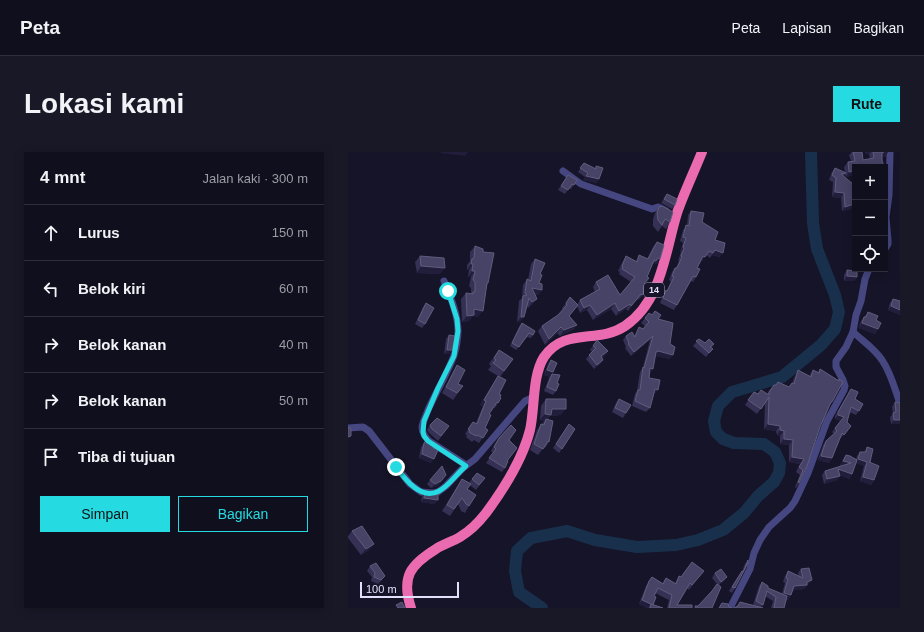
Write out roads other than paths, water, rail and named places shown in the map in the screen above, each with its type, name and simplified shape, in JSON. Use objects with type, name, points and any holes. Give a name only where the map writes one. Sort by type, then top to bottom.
[{"type":"highway","name":"14","points":[[411,608],[407,585],[411,568],[436,549],[468,532],[486,513],[512,473],[526,441],[531,423],[539,365],[548,351],[555,344],[566,339],[605,334],[615,331],[625,326],[635,318],[649,302],[659,280],[676,217],[702,152]]},
{"type":"street","points":[[888,236],[886,216],[889,195],[890,152]]},
{"type":"street","points":[[563,171],[580,184],[652,209],[658,207],[676,217]]},
{"type":"street","points":[[730,608],[750,569],[754,553],[760,540],[769,527],[790,508],[798,495],[808,473],[826,422],[844,390],[845,386],[836,367],[836,361],[846,347],[853,332],[868,272]]},
{"type":"street","points":[[444,281],[454,306],[457,319],[458,331],[456,349],[424,421],[423,432],[428,441],[466,466]]},
{"type":"street","points":[[853,332],[876,352],[883,361],[900,404]]},
{"type":"street","points":[[348,428],[363,427],[369,431],[410,484],[421,492],[433,493],[438,492],[475,458],[525,401],[534,397]]},
{"type":"waterway","points":[[542,608],[519,592],[515,571],[517,551],[531,538],[567,531],[595,540],[637,547],[676,545],[698,540],[723,530],[744,513],[758,496],[774,482],[779,473],[780,463],[775,452],[764,444],[734,443],[723,439],[716,432],[714,421],[718,406],[732,392],[782,377],[821,345],[835,329],[839,312],[835,295],[817,249],[813,223],[811,152]]}]
